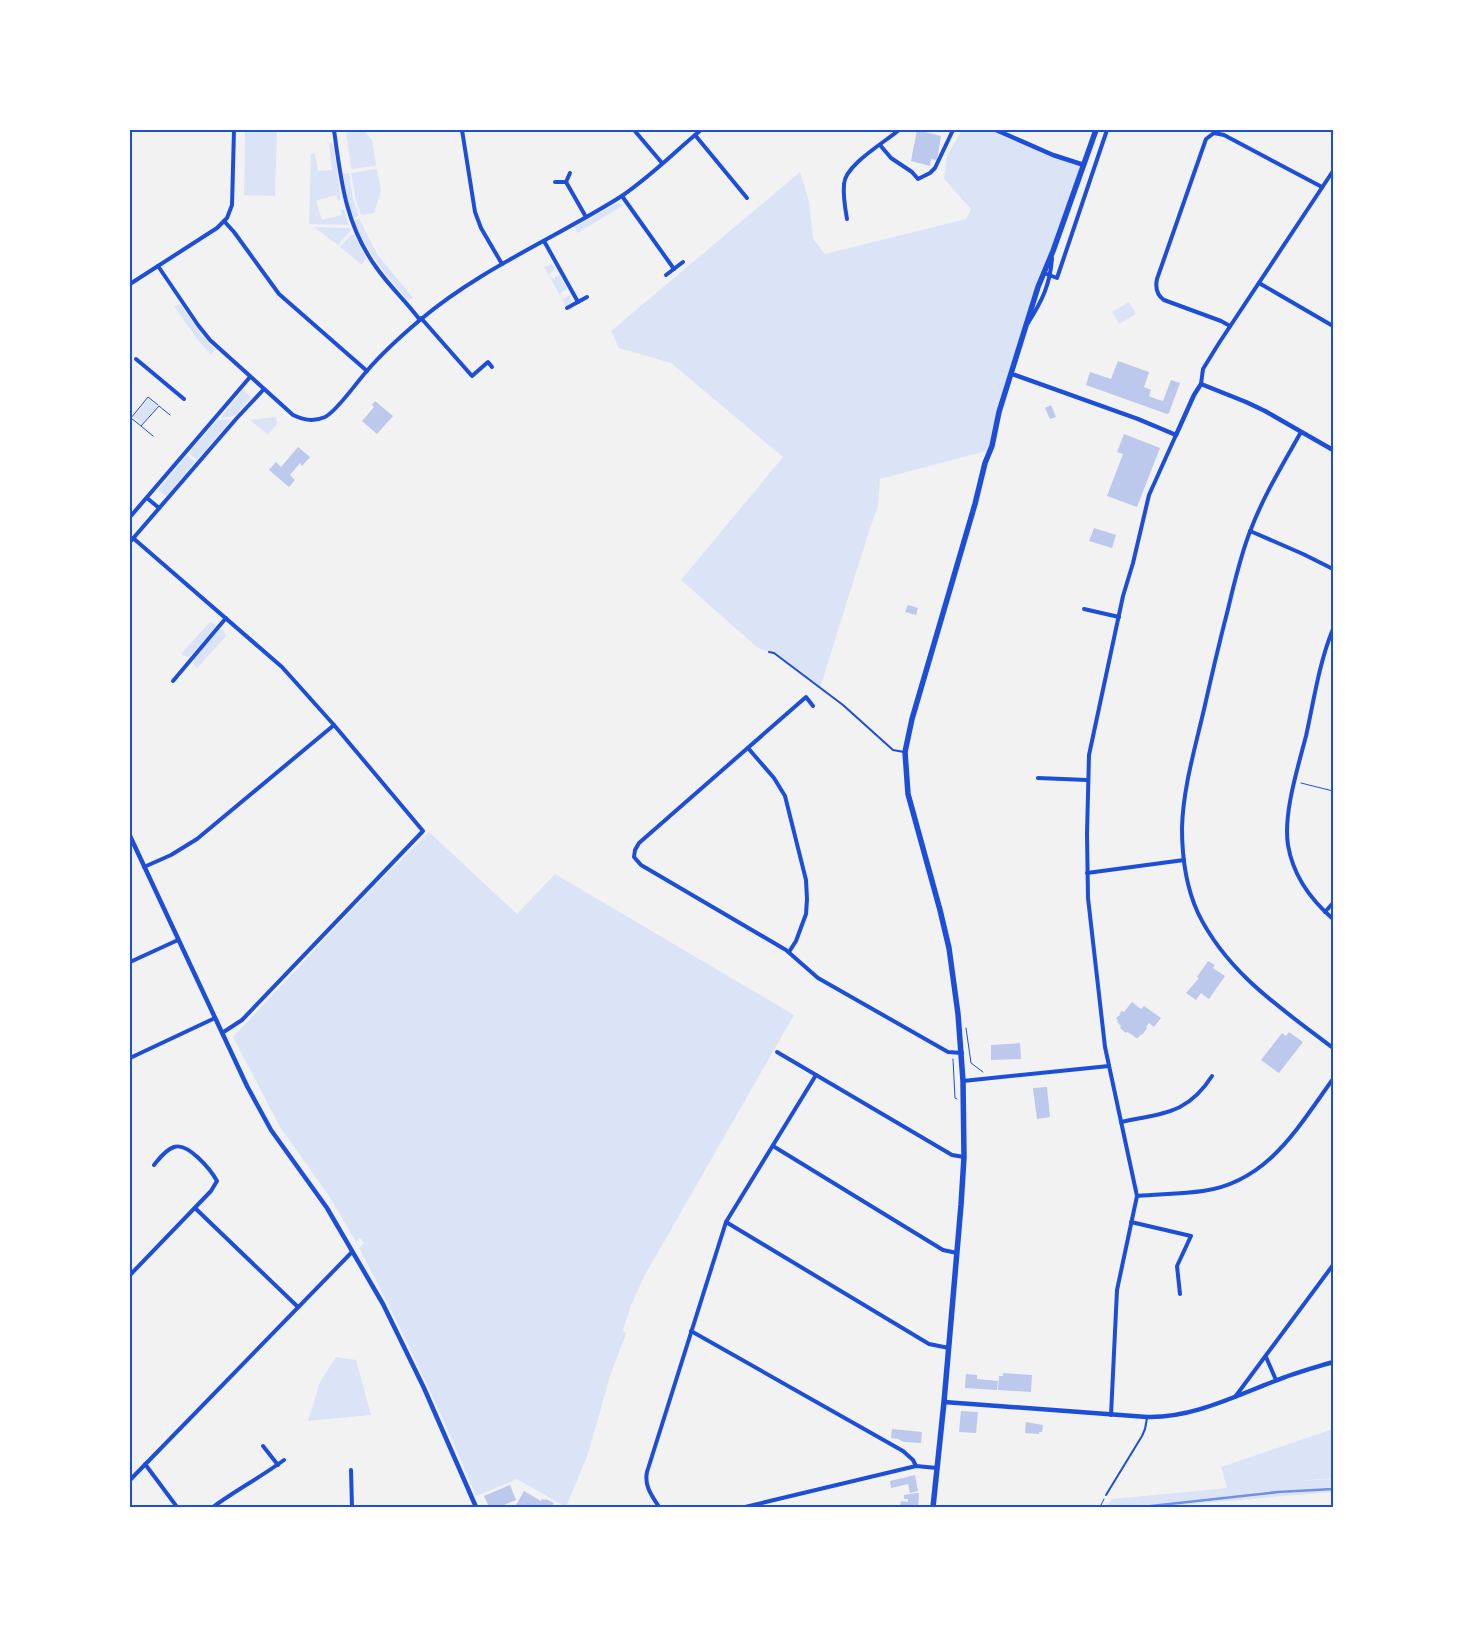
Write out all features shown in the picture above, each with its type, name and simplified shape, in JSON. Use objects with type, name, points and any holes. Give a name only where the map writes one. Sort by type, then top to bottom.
[{"type":"main road","points":[[933,1507],[949,1348],[964,1157],[962,1053],[949,948],[909,801],[905,752],[912,719],[985,463],[992,446],[1001,406],[1038,287],[1047,274],[1053,251],[1096,130]]},
{"type":"street","points":[[130,284],[217,228],[224,221],[232,205],[234,130]]},
{"type":"street","points":[[334,130],[342,188],[352,225],[366,253],[375,266],[472,376],[488,362],[492,367]]},
{"type":"street","points":[[462,130],[475,212],[502,264]]},
{"type":"street","points":[[634,130],[662,163]]},
{"type":"street","points":[[158,266],[216,346],[293,415],[301,419],[314,420],[327,416],[332,412],[396,341],[421,319],[462,288],[622,196],[702,130]]},
{"type":"street","points":[[846,219],[845,178],[857,163],[899,130]]},
{"type":"street","points":[[880,145],[891,158],[912,172],[918,179],[935,168],[953,130]]},
{"type":"street","points":[[996,130],[1053,155],[1084,165]]},
{"type":"street","points":[[1027,325],[1041,303],[1047,274],[1057,278],[1107,130]]},
{"type":"street","points":[[1230,326],[1164,300],[1158,294],[1156,288],[1157,279],[1204,142],[1210,132],[1224,135],[1322,187]]},
{"type":"street","points":[[695,135],[747,198]]},
{"type":"street","points":[[1111,1414],[1117,1290],[1137,1196],[1109,1066],[1102,1023],[1088,898],[1087,780],[1089,755],[1119,617],[1149,495],[1194,395],[1201,384],[1204,369],[1230,326],[1333,171]]},
{"type":"street","points":[[566,182],[570,173]]},
{"type":"street","points":[[555,182],[566,182]]},
{"type":"street","points":[[566,182],[586,217]]},
{"type":"street","points":[[622,196],[674,269]]},
{"type":"street","points":[[224,221],[279,294],[367,371]]},
{"type":"street","points":[[544,241],[578,302]]},
{"type":"street","points":[[666,275],[683,262]]},
{"type":"street","points":[[1259,283],[1333,326]]},
{"type":"street","points":[[567,308],[587,297]]},
{"type":"street","points":[[136,359],[184,399]]},
{"type":"street","points":[[1012,374],[1146,421],[1176,435]]},
{"type":"street","points":[[130,517],[250,377]]},
{"type":"street","points":[[1201,384],[1246,402],[1333,450]]},
{"type":"street","points":[[222,1033],[242,1020],[423,831],[334,725],[282,667],[132,540],[264,389]]},
{"type":"street","points":[[1301,432],[1272,483],[1250,531],[1234,584],[1187,787],[1182,827],[1184,860],[1197,911],[1212,937],[1229,961],[1263,995],[1333,1048]]},
{"type":"street","points":[[147,498],[159,508]]},
{"type":"street","points":[[1250,531],[1333,569]]},
{"type":"street","points":[[1084,609],[1119,617]]},
{"type":"street","points":[[173,680],[226,618]]},
{"type":"street","points":[[1333,628],[1325,651],[1295,782],[1287,829],[1290,855],[1302,885],[1315,902],[1333,919]]},
{"type":"street","points":[[813,706],[806,697],[640,843],[635,850],[634,857],[641,865],[789,952],[814,975],[948,1052],[962,1053]]},
{"type":"street","points":[[144,867],[171,855],[197,839],[334,725]]},
{"type":"street","points":[[748,748],[774,778],[785,796],[806,880],[808,899],[806,914],[796,941],[789,952]]},
{"type":"street","points":[[1038,778],[1087,780]]},
{"type":"street","points":[[130,836],[247,1086],[272,1130],[327,1208],[383,1304],[424,1388],[476,1507]]},
{"type":"street","points":[[1087,873],[1184,860]]},
{"type":"street","points":[[1325,912],[1333,903]]},
{"type":"street","points":[[130,962],[178,940]]},
{"type":"street","points":[[130,1058],[214,1018]]},
{"type":"street","points":[[777,1052],[952,1156],[964,1157]]},
{"type":"street","points":[[963,1081],[1109,1066]]},
{"type":"street","points":[[659,1507],[648,1488],[646,1476],[726,1222],[816,1075]]},
{"type":"street","points":[[1121,1122],[1180,1108],[1190,1102],[1212,1076]]},
{"type":"street","points":[[1137,1196],[1204,1191],[1222,1187],[1242,1179],[1262,1167],[1279,1152],[1333,1079]]},
{"type":"street","points":[[130,1275],[195,1208],[217,1182],[211,1170],[187,1148],[176,1146],[167,1150],[154,1165]]},
{"type":"street","points":[[773,1146],[943,1250],[957,1253]]},
{"type":"street","points":[[195,1208],[298,1307]]},
{"type":"street","points":[[726,1222],[929,1344],[949,1348]]},
{"type":"street","points":[[1131,1222],[1191,1236],[1177,1266],[1180,1294]]},
{"type":"street","points":[[130,1480],[352,1252]]},
{"type":"street","points":[[1235,1397],[1333,1265]]},
{"type":"street","points":[[691,1330],[904,1451],[916,1466]]},
{"type":"street","points":[[1266,1356],[1276,1380]]},
{"type":"street","points":[[944,1402],[1147,1417],[1178,1415],[1333,1362]]},
{"type":"street","points":[[263,1446],[278,1465]]},
{"type":"street","points":[[213,1507],[284,1460]]},
{"type":"street","points":[[145,1464],[177,1507]]},
{"type":"street","points":[[745,1507],[916,1466],[937,1468]]},
{"type":"street","points":[[351,1470],[352,1507]]},
{"type":"lane","points":[[769,652],[772,652],[843,706],[893,750],[905,752]]},
{"type":"lane","points":[[1106,1495],[1142,1436],[1147,1417]]},
{"type":"path","points":[[152,436],[131,418],[148,397],[170,415]]},
{"type":"path","points":[[142,426],[159,406]]},
{"type":"path","points":[[1295,782],[1333,791]]},
{"type":"path","points":[[967,1028],[971,1063],[985,1074]]},
{"type":"path","points":[[953,1061],[955,1098]]},
{"type":"path","points":[[1100,1507],[1106,1495]]},
{"type":"shaded area","points":[[245,130],[277,130],[275,196],[244,195]]},
{"type":"shaded area","points":[[346,130],[363,130],[372,140],[375,166],[351,169]]},
{"type":"shaded area","points":[[962,130],[1000,130],[1053,155],[1084,165],[1044,273],[990,450],[880,479],[878,507],[820,688],[774,653],[758,648],[681,580],[783,457],[671,363],[619,348],[611,331],[800,172],[809,201],[813,239],[825,254],[966,219],[971,209],[944,179],[947,156]]},
{"type":"shaded area","points":[[329,143],[333,144],[341,198],[338,201],[336,195],[316,201],[322,220],[342,215],[341,210],[344,210],[349,225],[309,224],[311,154],[315,153],[318,171],[332,170]]},
{"type":"shaded area","points":[[377,170],[381,191],[374,213],[361,215],[356,201],[351,173]]},
{"type":"shaded area","points":[[349,173],[353,199],[359,216],[354,218],[349,205],[343,174]]},
{"type":"shaded area","points":[[619,203],[624,205],[577,233],[575,227]]},
{"type":"shaded area","points":[[359,218],[377,254],[413,298],[408,300],[378,263],[354,221]]},
{"type":"shaded area","points":[[314,227],[350,228],[351,230],[338,245]]},
{"type":"shaded area","points":[[351,235],[354,235],[366,258],[362,265],[340,247]]},
{"type":"shaded area","points":[[552,264],[555,269],[549,274],[552,279],[559,275],[567,289],[560,293],[563,299],[570,295],[571,302],[566,306],[544,267]]},
{"type":"shaded area","points":[[1129,302],[1136,314],[1119,324],[1112,312]]},
{"type":"shaded area","points":[[180,304],[200,333],[215,350],[211,354],[197,339],[174,306]]},
{"type":"shaded area","points":[[243,390],[251,397],[235,416],[220,418]]},
{"type":"shaded area","points":[[148,399],[157,406],[142,424],[133,417]]},
{"type":"shaded area","points":[[276,417],[277,424],[268,435],[250,420]]},
{"type":"shaded area","points":[[232,419],[197,460],[189,453],[217,420]]},
{"type":"shaded area","points":[[187,455],[195,462],[166,496],[158,490]]},
{"type":"shaded area","points":[[210,622],[216,626],[191,655],[187,657],[182,655],[181,654]]},
{"type":"shaded area","points":[[220,629],[223,630],[226,636],[197,668],[194,665],[194,659]]},
{"type":"shaded area","points":[[429,832],[517,914],[555,874],[794,1015],[645,1275],[631,1305],[623,1330],[626,1334],[611,1373],[588,1454],[566,1507],[517,1479],[476,1496],[420,1370],[359,1248],[364,1243],[360,1238],[356,1242],[329,1196],[280,1127],[233,1037],[370,891]]},
{"type":"shaded area","points":[[336,1357],[356,1360],[371,1415],[308,1421],[320,1382]]},
{"type":"shaded area","points":[[1333,1429],[1333,1478],[1299,1481],[1333,1479],[1333,1492],[1157,1507],[1107,1507],[1112,1499],[1227,1488],[1221,1467]]},
{"type":"building","points":[[917,130],[941,136],[937,160],[931,159],[930,166],[911,161]]},
{"type":"building","points":[[1118,361],[1149,372],[1144,387],[1151,390],[1149,396],[1156,399],[1163,401],[1171,380],[1180,383],[1169,413],[1167,414],[1086,385],[1090,372],[1111,379]]},
{"type":"building","points":[[375,401],[393,416],[377,434],[362,421],[374,407],[372,405]]},
{"type":"building","points":[[1051,405],[1056,417],[1050,419],[1045,408]]},
{"type":"building","points":[[1124,434],[1160,448],[1137,507],[1107,496],[1123,454],[1117,452]]},
{"type":"building","points":[[298,447],[310,457],[302,466],[300,463],[290,475],[295,480],[289,487],[269,470],[276,462],[281,467]]},
{"type":"building","points":[[1094,528],[1116,535],[1112,548],[1089,541]]},
{"type":"building","points":[[908,605],[918,608],[916,615],[905,612]]},
{"type":"building","points":[[1208,961],[1215,965],[1213,968],[1225,976],[1209,999],[1201,993],[1196,1000],[1186,993],[1199,978],[1197,977]]},
{"type":"building","points":[[1132,1002],[1141,1009],[1144,1006],[1161,1018],[1154,1027],[1149,1023],[1138,1038],[1120,1028],[1121,1026],[1116,1018]]},
{"type":"building","points":[[1289,1032],[1303,1042],[1279,1073],[1261,1060],[1282,1033],[1286,1036]]},
{"type":"building","points":[[1020,1043],[1021,1059],[991,1060],[991,1045]]},
{"type":"building","points":[[1047,1087],[1050,1117],[1037,1119],[1033,1088]]},
{"type":"building","points":[[1003,1373],[1032,1375],[1031,1392],[998,1390],[999,1376],[1003,1376]]},
{"type":"building","points":[[966,1374],[977,1375],[977,1379],[998,1381],[997,1390],[965,1388]]},
{"type":"building","points":[[961,1411],[978,1412],[976,1433],[959,1432]]},
{"type":"building","points":[[1026,1422],[1043,1425],[1042,1432],[1039,1432],[1039,1434],[1025,1433]]},
{"type":"building","points":[[892,1429],[922,1432],[921,1443],[904,1442],[891,1438]]},
{"type":"building","points":[[915,1475],[918,1491],[910,1493],[908,1484],[891,1488],[890,1481]]},
{"type":"building","points":[[510,1485],[516,1500],[499,1507],[489,1507],[484,1496]]},
{"type":"building","points":[[524,1491],[541,1501],[546,1499],[554,1503],[551,1507],[515,1507]]},
{"type":"building","points":[[919,1493],[918,1507],[900,1507],[901,1501],[908,1502],[908,1499],[904,1499],[904,1495]]},
{"type":"railway","points":[[1142,1507],[1278,1492],[1333,1489]]}]
